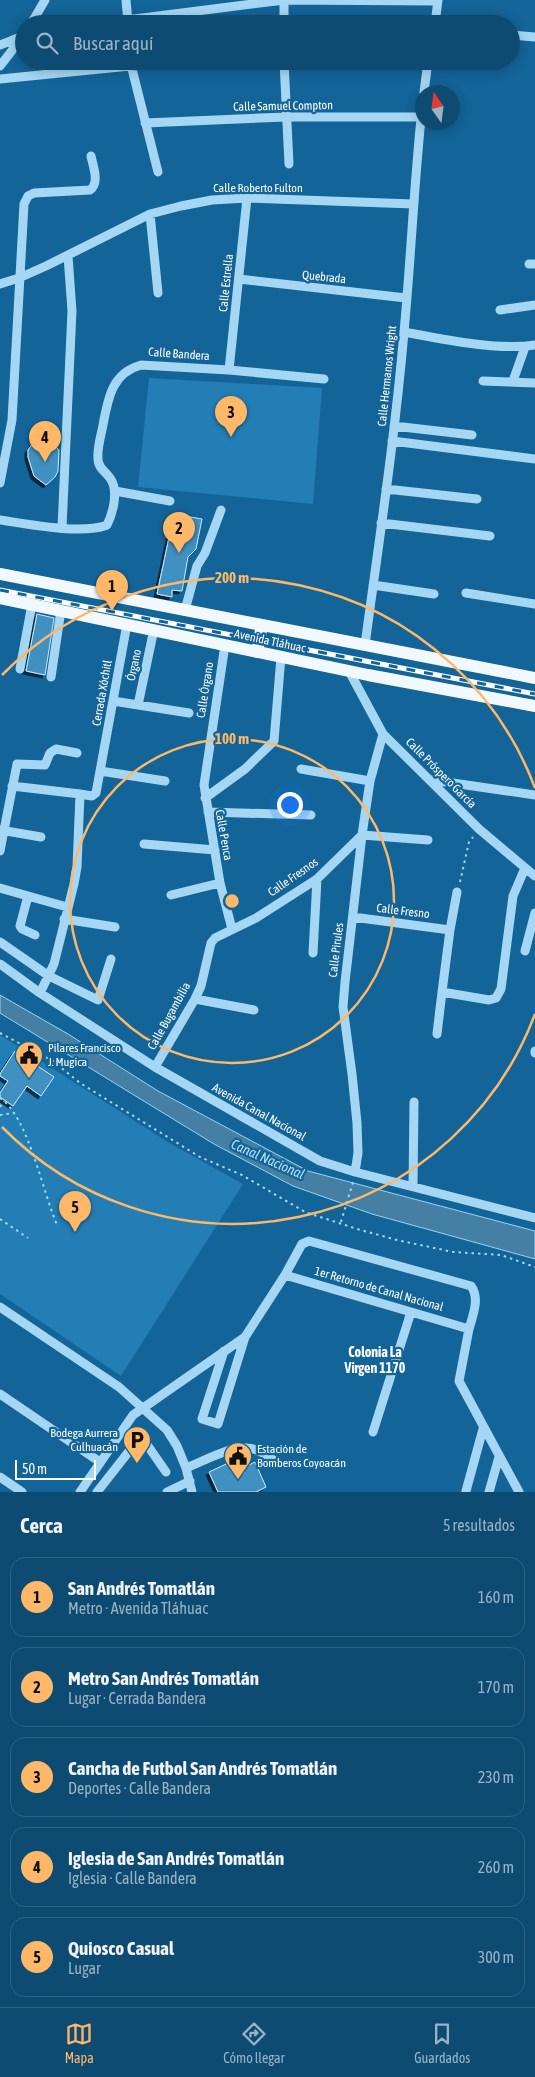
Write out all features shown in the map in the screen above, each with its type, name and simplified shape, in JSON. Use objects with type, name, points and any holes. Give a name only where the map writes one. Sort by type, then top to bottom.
[{"type":"main road","name":"Avenida Tláhuac","points":[[0,574],[535,678]]},
{"type":"main road","name":"Avenida Tláhuac","points":[[0,598],[154,629],[225,646],[535,706]]},
{"type":"main road","points":[[257,652],[262,624]]},
{"type":"street","points":[[37,15],[46,0]]},
{"type":"street","points":[[126,0],[127,15]]},
{"type":"street","points":[[173,15],[284,0],[438,0],[436,15]]},
{"type":"street","points":[[284,0],[284,15]]},
{"type":"street","points":[[520,36],[535,37]]},
{"type":"street","points":[[0,45],[15,39]]},
{"type":"street","points":[[0,66],[15,47]]},
{"type":"street","points":[[0,79],[73,70]]},
{"type":"street","points":[[132,70],[158,172]]},
{"type":"street","points":[[284,70],[289,164]]},
{"type":"street","points":[[425,85],[427,70]]},
{"type":"street","name":"Calle Samuel Compton","points":[[145,123],[415,113]]},
{"type":"street","name":"Calle Hermanos Wright","points":[[365,645],[394,426],[404,332],[420,130]]},
{"type":"street","points":[[0,483],[12,420],[24,204],[28,196],[34,193],[90,190],[96,183],[91,156]]},
{"type":"street","name":"Calle Roberto Fulton","points":[[0,284],[19,278],[68,256],[150,214],[181,206],[212,200],[247,198],[413,204]]},
{"type":"street","name":"Calle Estrella","points":[[230,370],[247,198]]},
{"type":"street","points":[[150,214],[158,293]]},
{"type":"street","points":[[62,527],[72,311],[68,256]]},
{"type":"street","name":"Quebrada","points":[[239,279],[406,298]]},
{"type":"street","points":[[500,310],[535,305]]},
{"type":"street","points":[[404,332],[467,343],[535,346]]},
{"type":"street","points":[[513,381],[525,347]]},
{"type":"street","name":"Calle Bandera","points":[[115,491],[111,479],[100,468],[98,454],[108,395],[120,376],[130,368],[141,365],[230,370],[324,379]]},
{"type":"street","points":[[482,381],[535,383]]},
{"type":"street","points":[[394,426],[472,435]]},
{"type":"street","points":[[392,441],[535,460]]},
{"type":"street","points":[[386,489],[477,499]]},
{"type":"street","points":[[0,520],[31,525],[99,528],[107,525],[111,517],[115,491],[170,501]]},
{"type":"street","points":[[186,610],[197,566],[205,553],[221,510]]},
{"type":"street","points":[[382,522],[490,536]]},
{"type":"street","points":[[373,585],[434,594]]},
{"type":"street","points":[[466,593],[535,604]]},
{"type":"street","points":[[20,669],[32,604]]},
{"type":"street","points":[[51,677],[61,610]]},
{"type":"street","name":"Cerrada Xóchitl","points":[[80,794],[94,795],[101,768],[127,624]]},
{"type":"street","name":"Órgano","points":[[138,705],[154,629]]},
{"type":"street","name":"Calle Órgano","points":[[205,798],[204,785],[207,760],[225,646]]},
{"type":"street","name":"Calle Penca","points":[[232,929],[220,883],[205,798],[245,769],[274,741],[282,657]]},
{"type":"street","name":"Calle Próspero García","points":[[349,671],[383,734],[432,780],[479,829],[535,876]]},
{"type":"street","points":[[113,701],[189,713]]},
{"type":"street","name":"Calle Pirules","points":[[354,1176],[358,1152],[352,1074],[343,1007],[362,834],[370,781],[383,734]]},
{"type":"street","points":[[0,851],[2,830],[17,764],[43,766],[50,754],[56,749],[77,753]]},
{"type":"street","points":[[101,768],[165,781]]},
{"type":"street","points":[[301,769],[370,781]]},
{"type":"street","points":[[432,780],[535,795]]},
{"type":"street","points":[[12,786],[80,794],[77,867],[54,964],[40,993]]},
{"type":"street","points":[[208,812],[311,815]]},
{"type":"street","points":[[2,830],[41,837]]},
{"type":"street","points":[[362,834],[428,840]]},
{"type":"street","name":"Calle Fresnos","points":[[232,929],[256,918],[317,879],[362,834]]},
{"type":"street","points":[[144,844],[214,850]]},
{"type":"street","points":[[442,992],[489,1000],[496,998],[500,989],[513,896],[525,868]]},
{"type":"street","points":[[313,953],[317,879]]},
{"type":"street","points":[[171,895],[220,883]]},
{"type":"street","points":[[0,888],[67,907]]},
{"type":"street","points":[[437,1034],[450,930],[458,892]]},
{"type":"street","points":[[28,896],[20,926],[22,929],[35,935]]},
{"type":"street","points":[[525,951],[535,914]]},
{"type":"street","name":"Calle Fresno","points":[[353,918],[450,930]]},
{"type":"street","points":[[64,919],[115,927]]},
{"type":"street","name":"Calle Bugambilia","points":[[155,1067],[201,986],[211,943],[215,938],[232,929]]},
{"type":"street","points":[[0,942],[49,976],[98,1000],[111,959]]},
{"type":"street","name":"Avenida Canal Nacional","points":[[0,964],[40,993],[155,1067],[320,1160],[354,1176],[413,1186],[535,1218]]},
{"type":"street","points":[[195,999],[254,1010]]},
{"type":"street","points":[[413,1186],[414,1102]]},
{"type":"street","points":[[224,1351],[202,1419],[218,1424],[245,1336],[302,1244],[309,1242],[471,1286],[476,1292],[475,1311],[469,1329],[459,1381],[483,1429],[519,1492]]},
{"type":"street","name":"1er Retorno de Canal Nacional","points":[[284,1275],[469,1329]]},
{"type":"street","points":[[0,1307],[119,1387],[167,1430],[177,1446],[186,1468],[192,1492]]},
{"type":"street","points":[[374,1432],[411,1312]]},
{"type":"street","points":[[80,1492],[133,1415],[245,1336]]},
{"type":"street","points":[[0,1394],[100,1462]]},
{"type":"street","points":[[466,1491],[483,1429]]},
{"type":"street","points":[[96,1492],[141,1436],[166,1472]]},
{"type":"street","points":[[186,1468],[225,1452],[245,1447],[257,1450],[275,1460]]},
{"type":"street","points":[[489,1492],[499,1457]]},
{"type":"street","points":[[0,1477],[22,1492]]},
{"type":"street","points":[[166,1492],[190,1481]]},
{"type":"path","points":[[458,892],[469,842],[479,829]]},
{"type":"path","points":[[0,1033],[53,1061],[80,1083],[200,1157],[242,1174],[305,1212],[397,1240],[453,1252],[501,1254],[535,1268]]},
{"type":"path","points":[[0,1098],[14,1113],[33,1153],[50,1210],[58,1227]]},
{"type":"path","points":[[0,1107],[4,1101]]},
{"type":"path","points":[[0,1115],[14,1113]]},
{"type":"path","points":[[341,1222],[354,1176]]},
{"type":"path","points":[[0,1219],[28,1238]]},
{"type":"shaded area","points":[[149,378],[322,388],[313,504],[138,487]]},
{"type":"shaded area","points":[[0,1035],[171,1144],[243,1184],[121,1376],[0,1294]]},
{"type":"water","name":"Canal Nacional","points":[[0,995],[68,1034],[158,1091],[308,1171],[535,1231],[535,1259],[372,1214],[293,1186],[214,1144],[0,1013]]},
{"type":"building","points":[[45,440],[52,443],[59,450],[58,471],[55,477],[46,485],[34,476],[28,457],[28,450],[33,443]]},
{"type":"building","points":[[174,514],[202,519],[196,549],[188,557],[182,591],[172,590],[172,597],[157,594]]},
{"type":"building","points":[[37,614],[54,618],[45,675],[26,671]]},
{"type":"building","name":"Pilares Francisco J. Mugica","points":[[15,1051],[54,1077],[41,1096],[27,1086],[13,1106],[0,1097],[0,1093],[8,1081],[0,1076],[0,1074]]},
{"type":"building","points":[[243,1456],[247,1466],[255,1462],[266,1487],[256,1492],[218,1492],[209,1472]]},
{"type":"railway","points":[[0,590],[535,694]]},
{"type":"place","name":"Cancha de Futbol San Andrés Tomatlán","points":[[231,437]]},
{"type":"place","name":"Iglesia de San Andrés Tomatlán","points":[[45,462]]},
{"type":"place","name":"Metro San Andrés Tomatlán","points":[[179,553]]},
{"type":"place","name":"San Andrés Tomatlán","points":[[112,611]]},
{"type":"place","name":"Pilares Francisco J. Mugica","points":[[29,1079]]},
{"type":"place","name":"Quiosco Casual","points":[[75,1232]]},
{"type":"place","name":"Bodega Aurrera Culhuacán","points":[[137,1464]]},
{"type":"place","name":"Estación de Bomberos Coyoacán","points":[[238,1480]]},
{"type":"district","name":"Colonia La Virgen 1170","points":[[375,1360]]}]
